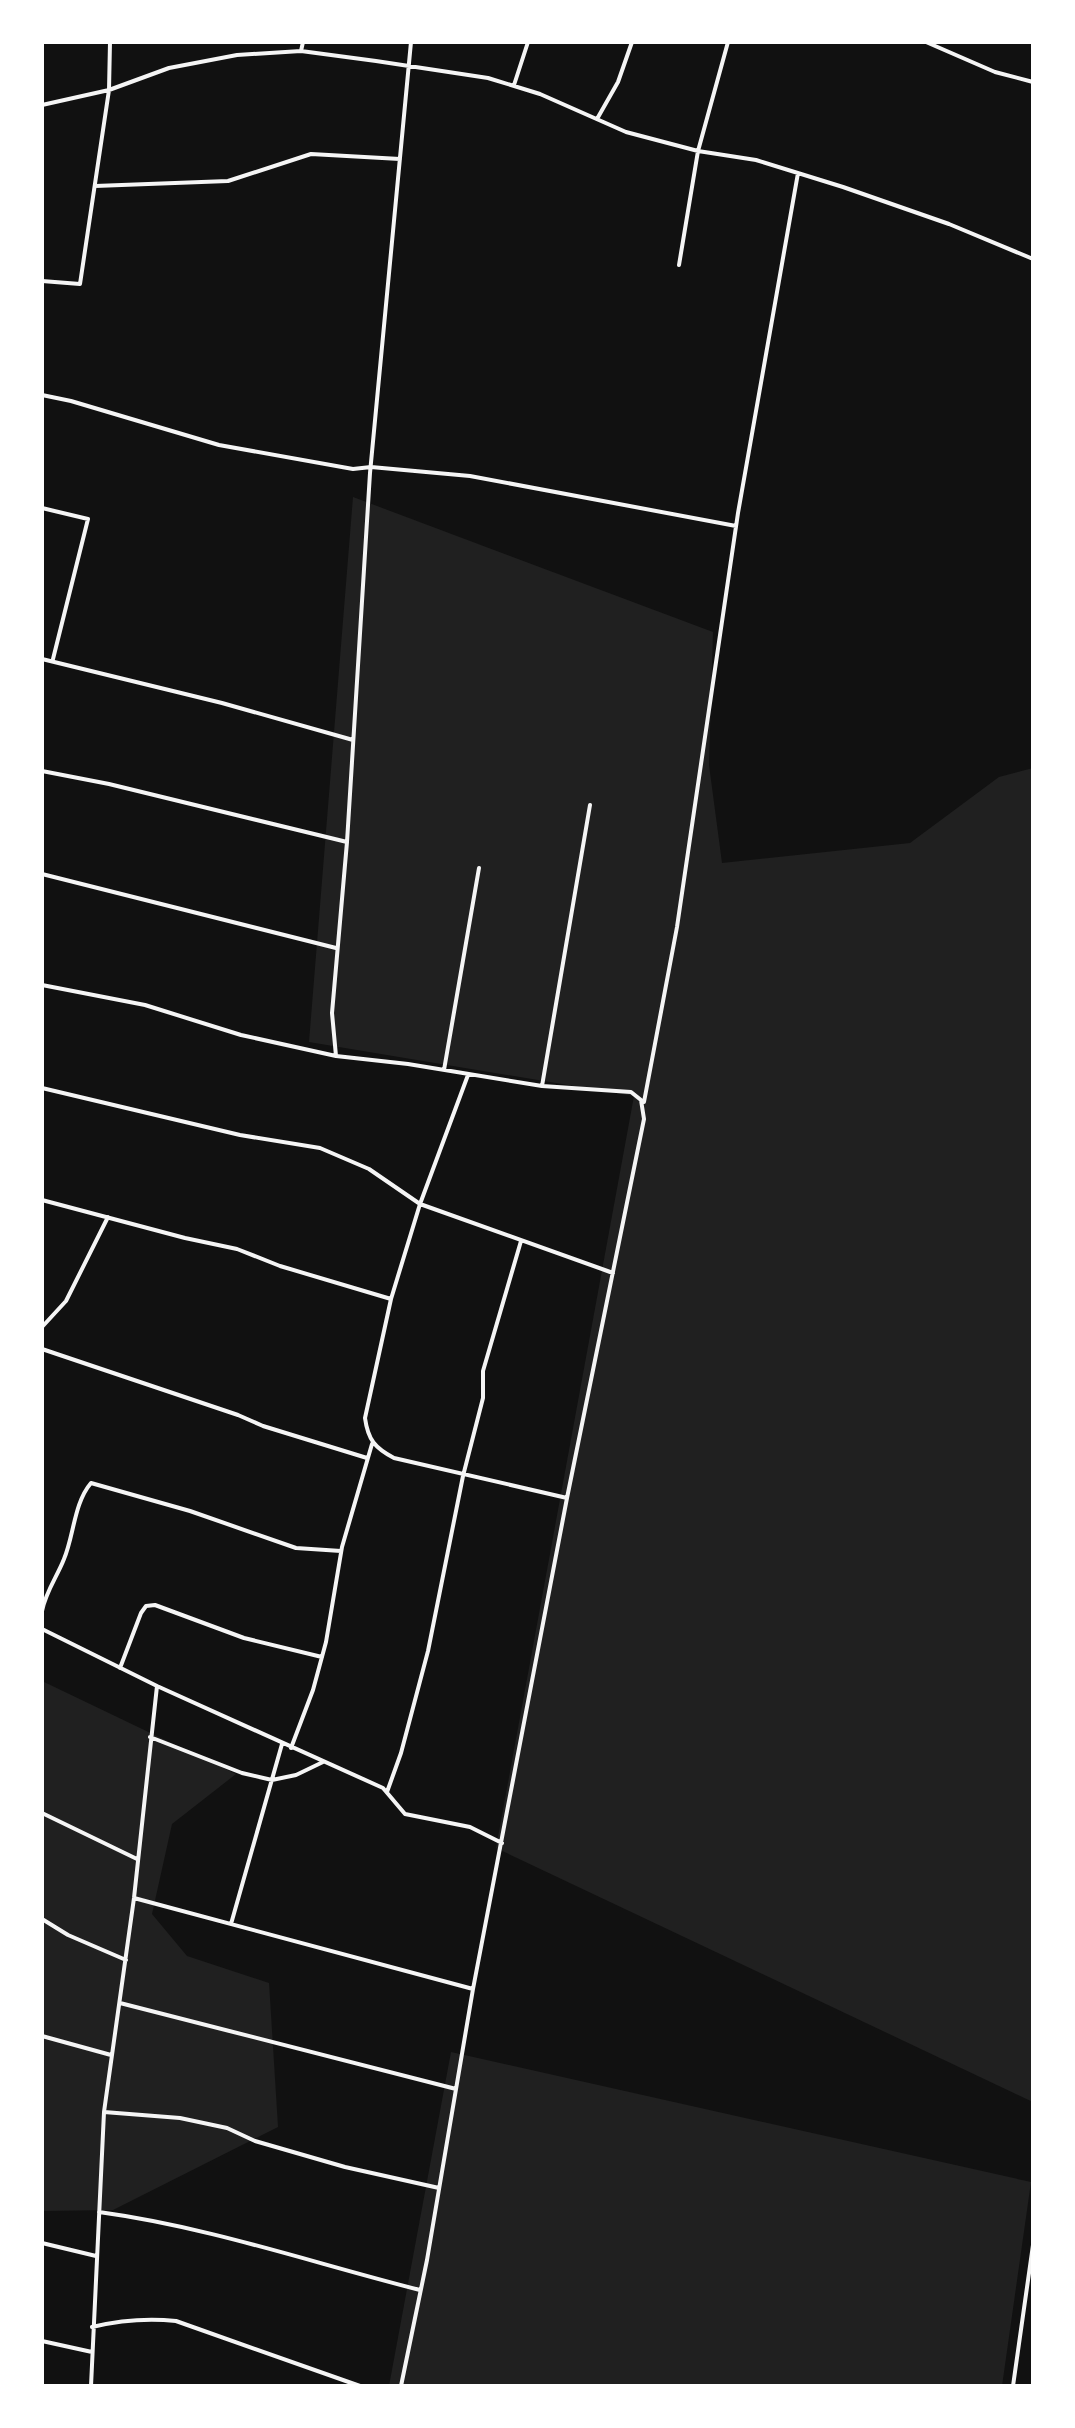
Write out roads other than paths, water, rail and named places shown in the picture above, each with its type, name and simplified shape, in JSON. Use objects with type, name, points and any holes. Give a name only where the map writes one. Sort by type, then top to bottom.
[{"type":"street","points":[[42,281],[80,284],[109,90],[110,42]]},
{"type":"street","points":[[301,51],[303,42]]},
{"type":"street","points":[[336,1056],[332,1013],[347,842],[371,467],[411,42]]},
{"type":"street","points":[[513,86],[528,42]]},
{"type":"street","points":[[597,119],[618,82],[632,42]]},
{"type":"street","points":[[679,265],[698,151],[728,42]]},
{"type":"street","points":[[926,42],[995,72],[1033,82]]},
{"type":"street","points":[[42,105],[109,90],[169,68],[210,58],[301,51],[488,78],[540,94],[626,132],[698,151],[756,160],[798,173],[949,224],[1033,259]]},
{"type":"street","points":[[95,186],[228,181],[311,154],[400,159]]},
{"type":"street","points":[[401,2386],[567,1498],[644,1119],[644,1104],[677,927],[736,526],[798,173]]},
{"type":"street","points":[[42,395],[219,445],[353,469],[371,467],[470,476],[736,526]]},
{"type":"street","points":[[42,508],[88,519],[53,659]]},
{"type":"street","points":[[42,659],[53,659],[222,703],[353,740]]},
{"type":"street","points":[[42,771],[109,784],[347,842]]},
{"type":"street","points":[[542,1086],[590,805]]},
{"type":"street","points":[[444,1070],[479,868]]},
{"type":"street","points":[[42,874],[336,948]]},
{"type":"street","points":[[42,985],[145,1005],[241,1035],[336,1056],[542,1086],[631,1092],[644,1104]]},
{"type":"street","points":[[468,1074],[420,1204],[391,1299],[365,1418],[367,1435],[372,1444],[394,1458],[567,1498]]},
{"type":"street","points":[[42,1088],[240,1135],[320,1148],[369,1169],[420,1204],[613,1273]]},
{"type":"street","points":[[42,1200],[237,1249],[280,1266],[391,1299]]},
{"type":"street","points":[[43,1324],[66,1301],[108,1217]]},
{"type":"street","points":[[387,1792],[401,1753],[428,1651],[463,1476],[483,1398],[483,1371],[521,1241]]},
{"type":"street","points":[[42,1349],[263,1426],[367,1458]]},
{"type":"street","points":[[291,1748],[322,1657],[341,1551],[372,1444]]},
{"type":"street","points":[[42,1611],[48,1589],[65,1557],[83,1496],[91,1483],[190,1511],[296,1548],[341,1551]]},
{"type":"street","points":[[120,1668],[141,1613],[146,1606],[155,1605],[244,1638],[322,1657]]},
{"type":"street","points":[[42,1629],[157,1686],[387,1792],[402,1812],[412,1817],[470,1827],[502,1843]]},
{"type":"street","points":[[91,2386],[104,2112],[134,1898],[157,1686]]},
{"type":"street","points":[[150,1737],[200,1754],[228,1768],[272,1780],[296,1775],[323,1762]]},
{"type":"street","points":[[231,1924],[282,1744]]},
{"type":"street","points":[[42,1813],[137,1859]]},
{"type":"street","points":[[134,1898],[473,1989]]},
{"type":"street","points":[[42,1919],[68,1935],[126,1960]]},
{"type":"street","points":[[120,2003],[456,2089]]},
{"type":"street","points":[[42,2036],[111,2055]]},
{"type":"street","points":[[104,2112],[180,2118],[227,2128],[255,2141],[345,2167],[439,2188]]},
{"type":"street","points":[[99,2212],[154,2219],[213,2233],[420,2290]]},
{"type":"street","points":[[42,2243],[96,2256]]},
{"type":"street","points":[[1013,2386],[1033,2245]]},
{"type":"street","points":[[92,2327],[119,2320],[146,2318],[176,2321],[360,2386]]},
{"type":"street","points":[[42,2341],[92,2352]]}]
